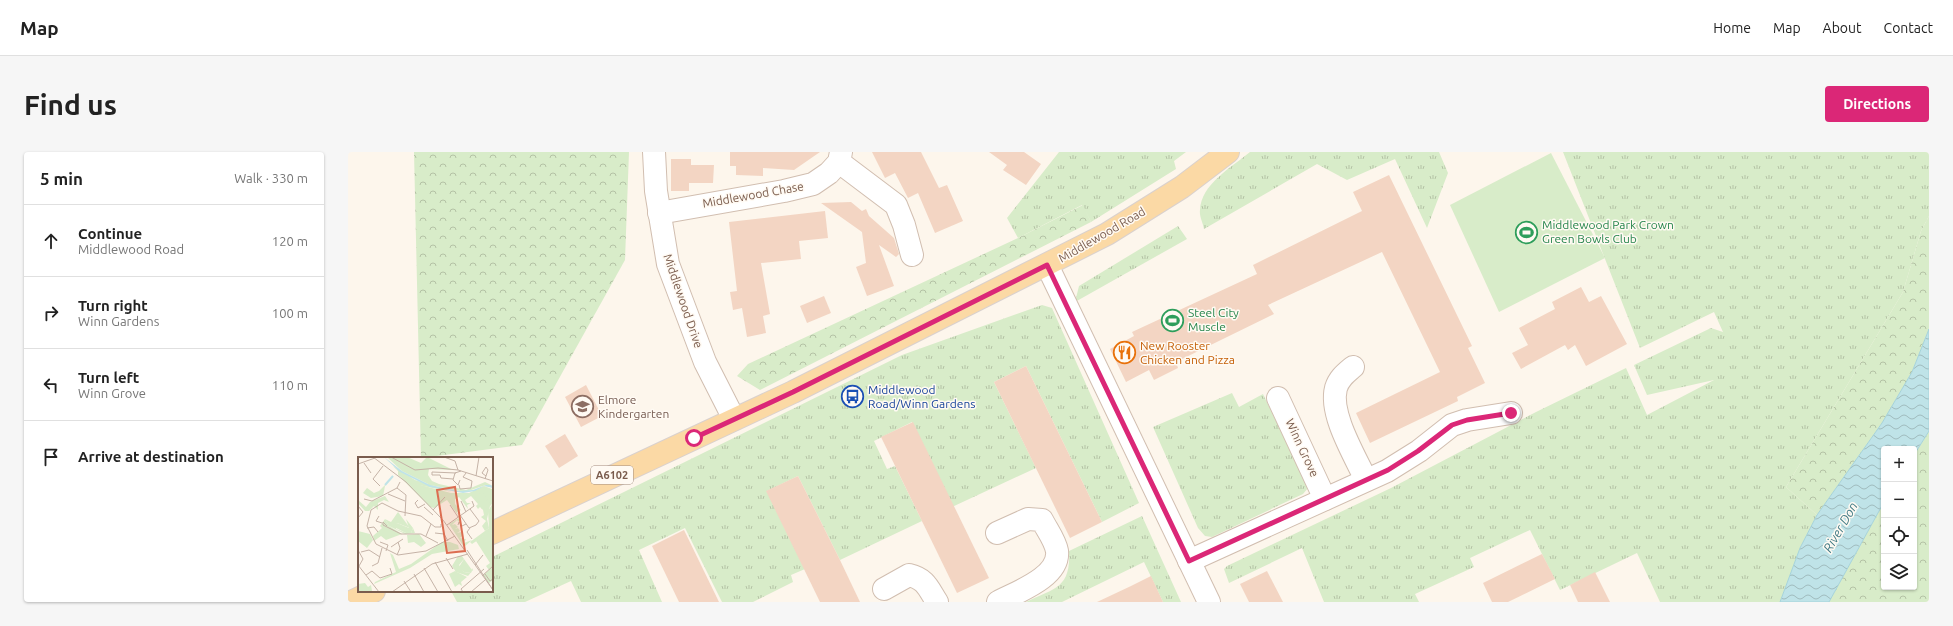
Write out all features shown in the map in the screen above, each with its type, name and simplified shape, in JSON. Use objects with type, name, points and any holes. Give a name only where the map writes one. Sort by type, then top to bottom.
[{"type":"main road","name":"Middlewood Road","points":[[493,533],[734,420],[1107,234],[1182,187],[1228,152]]},
{"type":"main road","points":[[351,602],[372,592]]},
{"type":"street","name":"Middlewood Drive","points":[[654,152],[659,213],[668,264],[705,362],[734,420]]},
{"type":"street","name":"Middlewood Chase","points":[[659,213],[784,191],[813,184],[829,174],[840,157],[896,205],[904,225],[912,255]]},
{"type":"street","points":[[1047,265],[1209,602]]},
{"type":"street","points":[[1353,367],[1341,378],[1336,387],[1334,399],[1338,417],[1366,480]]},
{"type":"street","name":"Winn Grove","points":[[1278,398],[1325,499]]},
{"type":"street","points":[[1189,561],[1388,470],[1418,451],[1452,425],[1467,420],[1511,413]]},
{"type":"street","points":[[997,533],[1028,519],[1042,520],[1057,552],[1052,571],[1038,581],[998,602]]},
{"type":"street","points":[[884,588],[909,575],[919,577],[937,602]]},
{"type":"green space","points":[[414,152],[629,152],[625,260],[522,445],[421,457]]},
{"type":"green space","points":[[1059,152],[1186,152],[1174,161],[1176,169],[1091,222],[1082,205],[1018,238],[1007,218]]},
{"type":"green space","points":[[1250,152],[1439,152],[1448,173],[1427,228],[1395,159],[1347,180],[1317,164],[1204,229],[1200,212],[1202,201],[1206,192],[1219,177]]},
{"type":"green space","points":[[1563,152],[1929,152],[1929,216],[1921,231],[1903,292],[1786,487],[1817,515],[1800,548],[1780,602],[1660,602],[1637,553],[1560,590],[1530,530],[1470,558],[1474,567],[1415,594],[1419,602],[1324,602],[1302,548],[1229,583],[1224,569],[1227,566],[1391,488],[1536,412],[1626,368],[1647,415],[1714,380],[1647,395],[1634,365],[1711,328],[1723,332],[1714,312],[1640,348]]},
{"type":"green space","name":"Middlewood Park Crown Green Bowls Club","points":[[1551,153],[1605,258],[1499,312],[1450,205]]},
{"type":"green space","points":[[1083,205],[1091,222],[760,390],[737,376],[748,364],[1018,238]]},
{"type":"green space","points":[[1929,216],[1929,329],[1912,372],[1882,423],[1817,515],[1786,487],[1903,292],[1921,231]]},
{"type":"green space","points":[[1178,226],[1187,239],[1075,302],[1079,286]]},
{"type":"green space","points":[[1042,305],[1052,308],[1139,503],[1102,522],[1026,366],[994,382],[1036,468],[952,507],[912,422],[874,441],[887,469],[895,466],[922,521],[840,560],[798,476],[767,491],[805,569],[791,575],[793,582],[753,602],[722,602],[685,528],[639,550],[662,602],[581,602],[571,581],[525,602],[457,602],[452,592],[493,592],[493,557],[902,355]]},
{"type":"green space","points":[[1232,393],[1239,407],[1263,394],[1308,488],[1303,494],[1212,537],[1205,536],[1198,528],[1153,427]]},
{"type":"green space","points":[[1929,431],[1929,602],[1829,602],[1881,507],[1881,590],[1917,590],[1917,450]]},
{"type":"green space","points":[[1142,516],[1181,602],[1163,602],[1144,562],[1062,602],[1026,602],[1053,589],[1064,580],[1069,563],[1069,551]]},
{"type":"water","name":"River Don","points":[[1929,329],[1929,431],[1917,450],[1917,446],[1881,446],[1881,507],[1829,602],[1780,602],[1800,548],[1817,515],[1882,423],[1912,372]]},
{"type":"building","points":[[730,152],[820,152],[794,170],[763,168],[763,176],[736,175],[736,166],[730,166]]},
{"type":"building","points":[[872,152],[921,152],[939,188],[947,185],[963,221],[935,233],[918,193],[908,198],[895,173],[885,178]]},
{"type":"building","points":[[989,152],[1024,152],[1041,164],[1026,185],[1003,170],[1007,165]]},
{"type":"building","points":[[671,159],[691,159],[691,165],[714,165],[713,183],[689,183],[689,191],[671,191]]},
{"type":"building","points":[[1389,175],[1472,346],[1468,348],[1485,383],[1457,397],[1458,401],[1370,443],[1356,413],[1440,372],[1382,252],[1268,305],[1274,314],[1176,362],[1178,368],[1154,380],[1149,370],[1126,382],[1110,349],[1134,336],[1132,332],[1257,274],[1253,265],[1362,211],[1353,192]]},
{"type":"building","points":[[851,202],[862,211],[866,209],[869,216],[894,238],[899,254],[896,257],[879,245],[894,286],[867,296],[856,267],[866,263],[862,232],[821,203]]},
{"type":"building","points":[[825,211],[828,238],[799,241],[801,259],[761,263],[770,314],[763,316],[766,333],[747,337],[742,308],[733,310],[730,292],[737,291],[729,222]]},
{"type":"building","points":[[1581,287],[1589,302],[1601,296],[1627,344],[1586,366],[1575,345],[1568,350],[1565,345],[1521,369],[1512,353],[1528,345],[1519,328],[1555,309],[1552,302]]},
{"type":"building","points":[[824,296],[831,313],[807,323],[800,306]]},
{"type":"building","points":[[1026,366],[1102,522],[1070,538],[994,382]]},
{"type":"building","points":[[586,385],[602,416],[581,427],[565,397]]},
{"type":"building","points":[[913,422],[989,578],[957,593],[881,437]]},
{"type":"building","points":[[565,434],[578,456],[559,468],[545,446]]},
{"type":"building","points":[[798,476],[860,602],[820,602],[766,491]]},
{"type":"building","points":[[684,530],[719,602],[679,602],[652,546]]},
{"type":"building","points":[[1542,554],[1555,579],[1508,602],[1492,602],[1483,583]]},
{"type":"building","points":[[1267,571],[1283,602],[1249,602],[1240,584]]},
{"type":"building","points":[[1595,572],[1610,602],[1578,602],[1570,585]]},
{"type":"building","points":[[1151,576],[1163,602],[1097,602],[1131,586]]},
{"type":"place","name":"Middlewood Park Crown Green Bowls Club","points":[[1527,232]]},
{"type":"place","name":"Steel City Muscle","points":[[1172,320]]},
{"type":"place","name":"New Rooster Chicken and Pizza","points":[[1125,353]]},
{"type":"place","name":"Middlewood Road/Winn Gardens","points":[[852,397]]},
{"type":"place","name":"Elmore Kindergarten","points":[[583,407]]},
{"type":"route","points":[[694,438],[793,392],[1047,265],[1189,561],[1388,470],[1418,451],[1452,425],[1486,416],[1511,413]]}]
